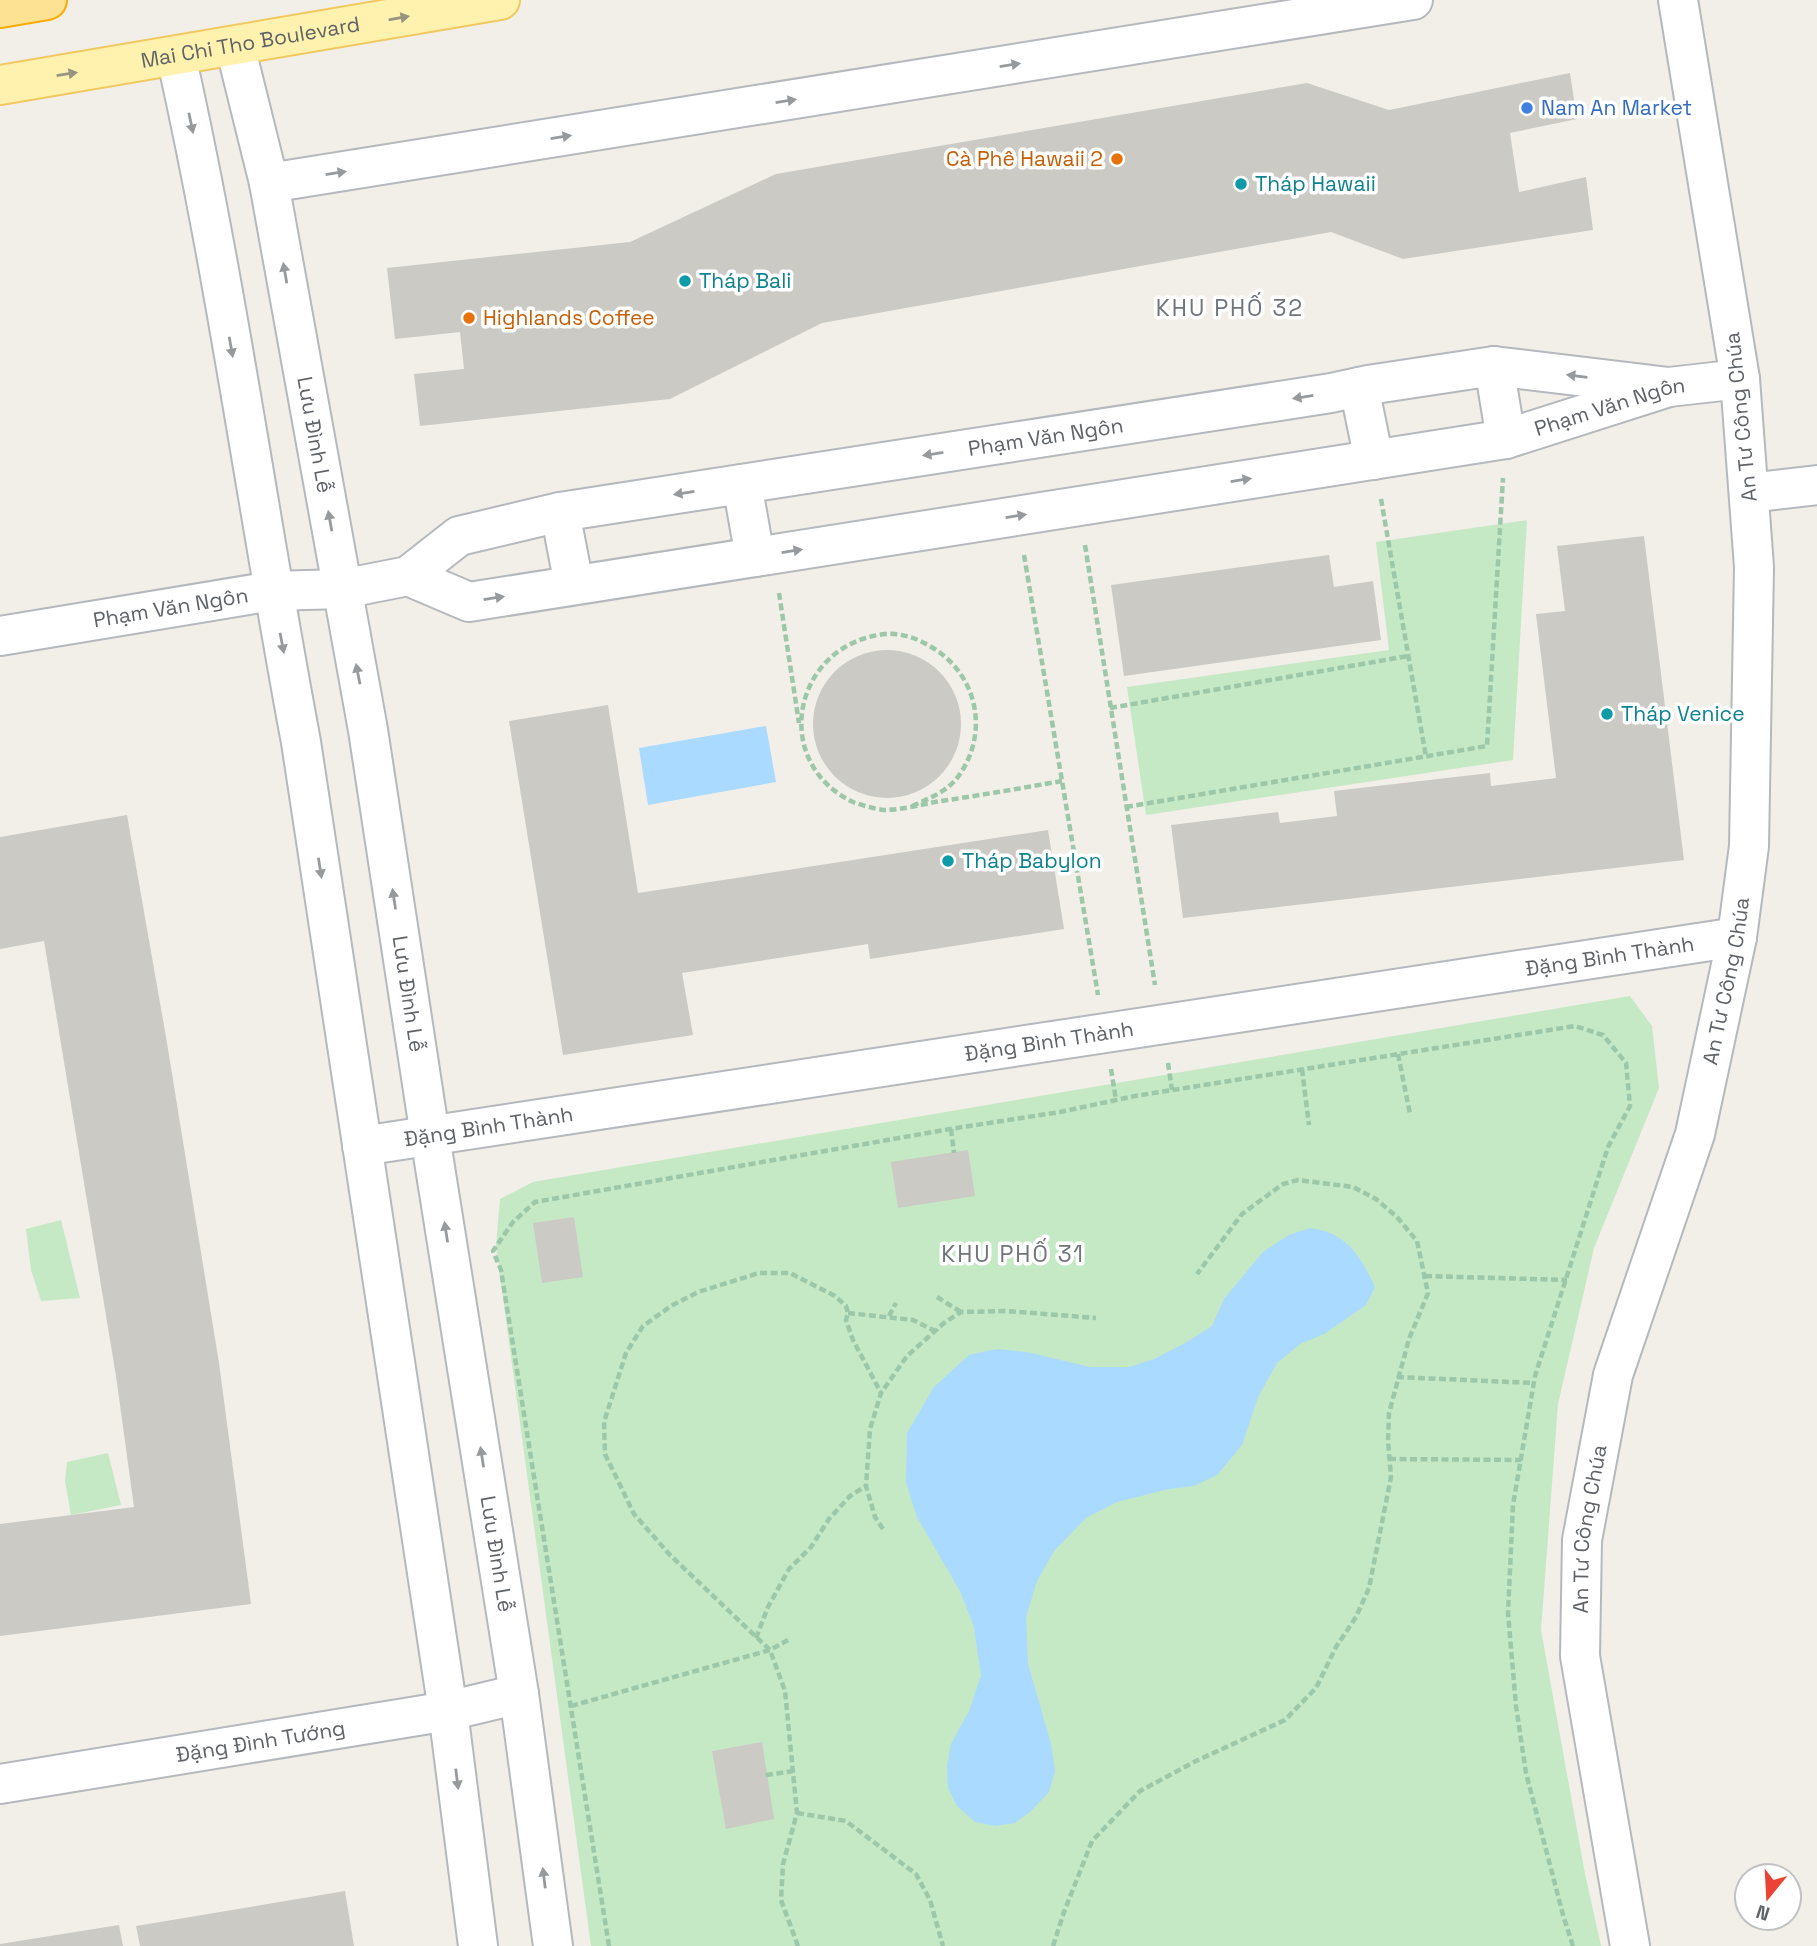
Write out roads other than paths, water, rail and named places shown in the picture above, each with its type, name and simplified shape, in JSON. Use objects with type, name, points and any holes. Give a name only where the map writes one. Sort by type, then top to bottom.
[{"type":"highway","points":[[0,8],[47,0]]},
{"type":"main road","name":"Mai Chi Tho Boulevard","points":[[0,85],[500,0]]},
{"type":"street","points":[[269,183],[1413,0]]},
{"type":"street","name":"An Tư Công Chúa","points":[[1630,1946],[1580,1656],[1582,1540],[1613,1375],[1695,1134],[1737,937],[1749,846],[1754,566],[1740,379],[1678,0]]},
{"type":"street","name":"Lưu Đình Lễ","points":[[235,46],[269,183],[369,730],[430,1136],[519,1693],[553,1946]]},
{"type":"street","points":[[176,56],[193,133],[252,461],[272,592],[301,742],[449,1711],[478,1946]]},
{"type":"street","points":[[1494,366],[1506,439]]},
{"type":"street","name":"Phạm Văn Ngôn","points":[[0,636],[272,592],[342,589],[408,576],[459,536],[560,512],[1494,366],[1669,387]]},
{"type":"street","points":[[1669,387],[1740,379]]},
{"type":"street","points":[[1359,387],[1374,460]]},
{"type":"street","name":"Phạm Văn Ngôn","points":[[408,576],[469,603],[1506,439],[1669,387]]},
{"type":"street","points":[[742,484],[764,556]]},
{"type":"street","points":[[1749,493],[1817,485]]},
{"type":"street","points":[[560,512],[574,585]]},
{"type":"street","name":"Đặng Bình Thành","points":[[362,1146],[1737,937]]},
{"type":"street","name":"Đặng Đình Tướng","points":[[0,1784],[449,1711],[519,1693]]},
{"type":"water","points":[[766,726],[776,782],[648,805],[639,748]]},
{"type":"water","points":[[1310,1228],[1343,1240],[1358,1256],[1375,1287],[1366,1305],[1324,1334],[1300,1344],[1277,1363],[1258,1397],[1242,1445],[1217,1475],[1194,1486],[1169,1489],[1117,1502],[1086,1518],[1054,1551],[1037,1581],[1026,1617],[1028,1664],[1051,1744],[1055,1771],[1049,1792],[1015,1823],[995,1826],[975,1822],[957,1806],[948,1788],[947,1766],[951,1744],[969,1711],[981,1676],[974,1627],[960,1591],[917,1517],[906,1483],[907,1433],[934,1387],[969,1355],[997,1349],[1027,1352],[1090,1367],[1130,1367],[1154,1359],[1212,1326],[1224,1299],[1263,1252],[1289,1235]]},
{"type":"place","name":"Nam An Market","points":[[1527,108]]},
{"type":"place","name":"Cà Phê Hawaii 2","points":[[1117,159]]},
{"type":"place","name":"Tháp Hawaii","points":[[1241,184]]},
{"type":"place","name":"Tháp Bali","points":[[685,281]]},
{"type":"place","name":"Highlands Coffee","points":[[469,318]]},
{"type":"place","name":"Tháp Venice","points":[[1607,714]]},
{"type":"place","name":"Tháp Babylon","points":[[948,861]]},
{"type":"district","name":"KHU PHỐ 32","points":[[1230,308]]},
{"type":"district","name":"KHU PHỐ 31","points":[[1013,1254]]}]
